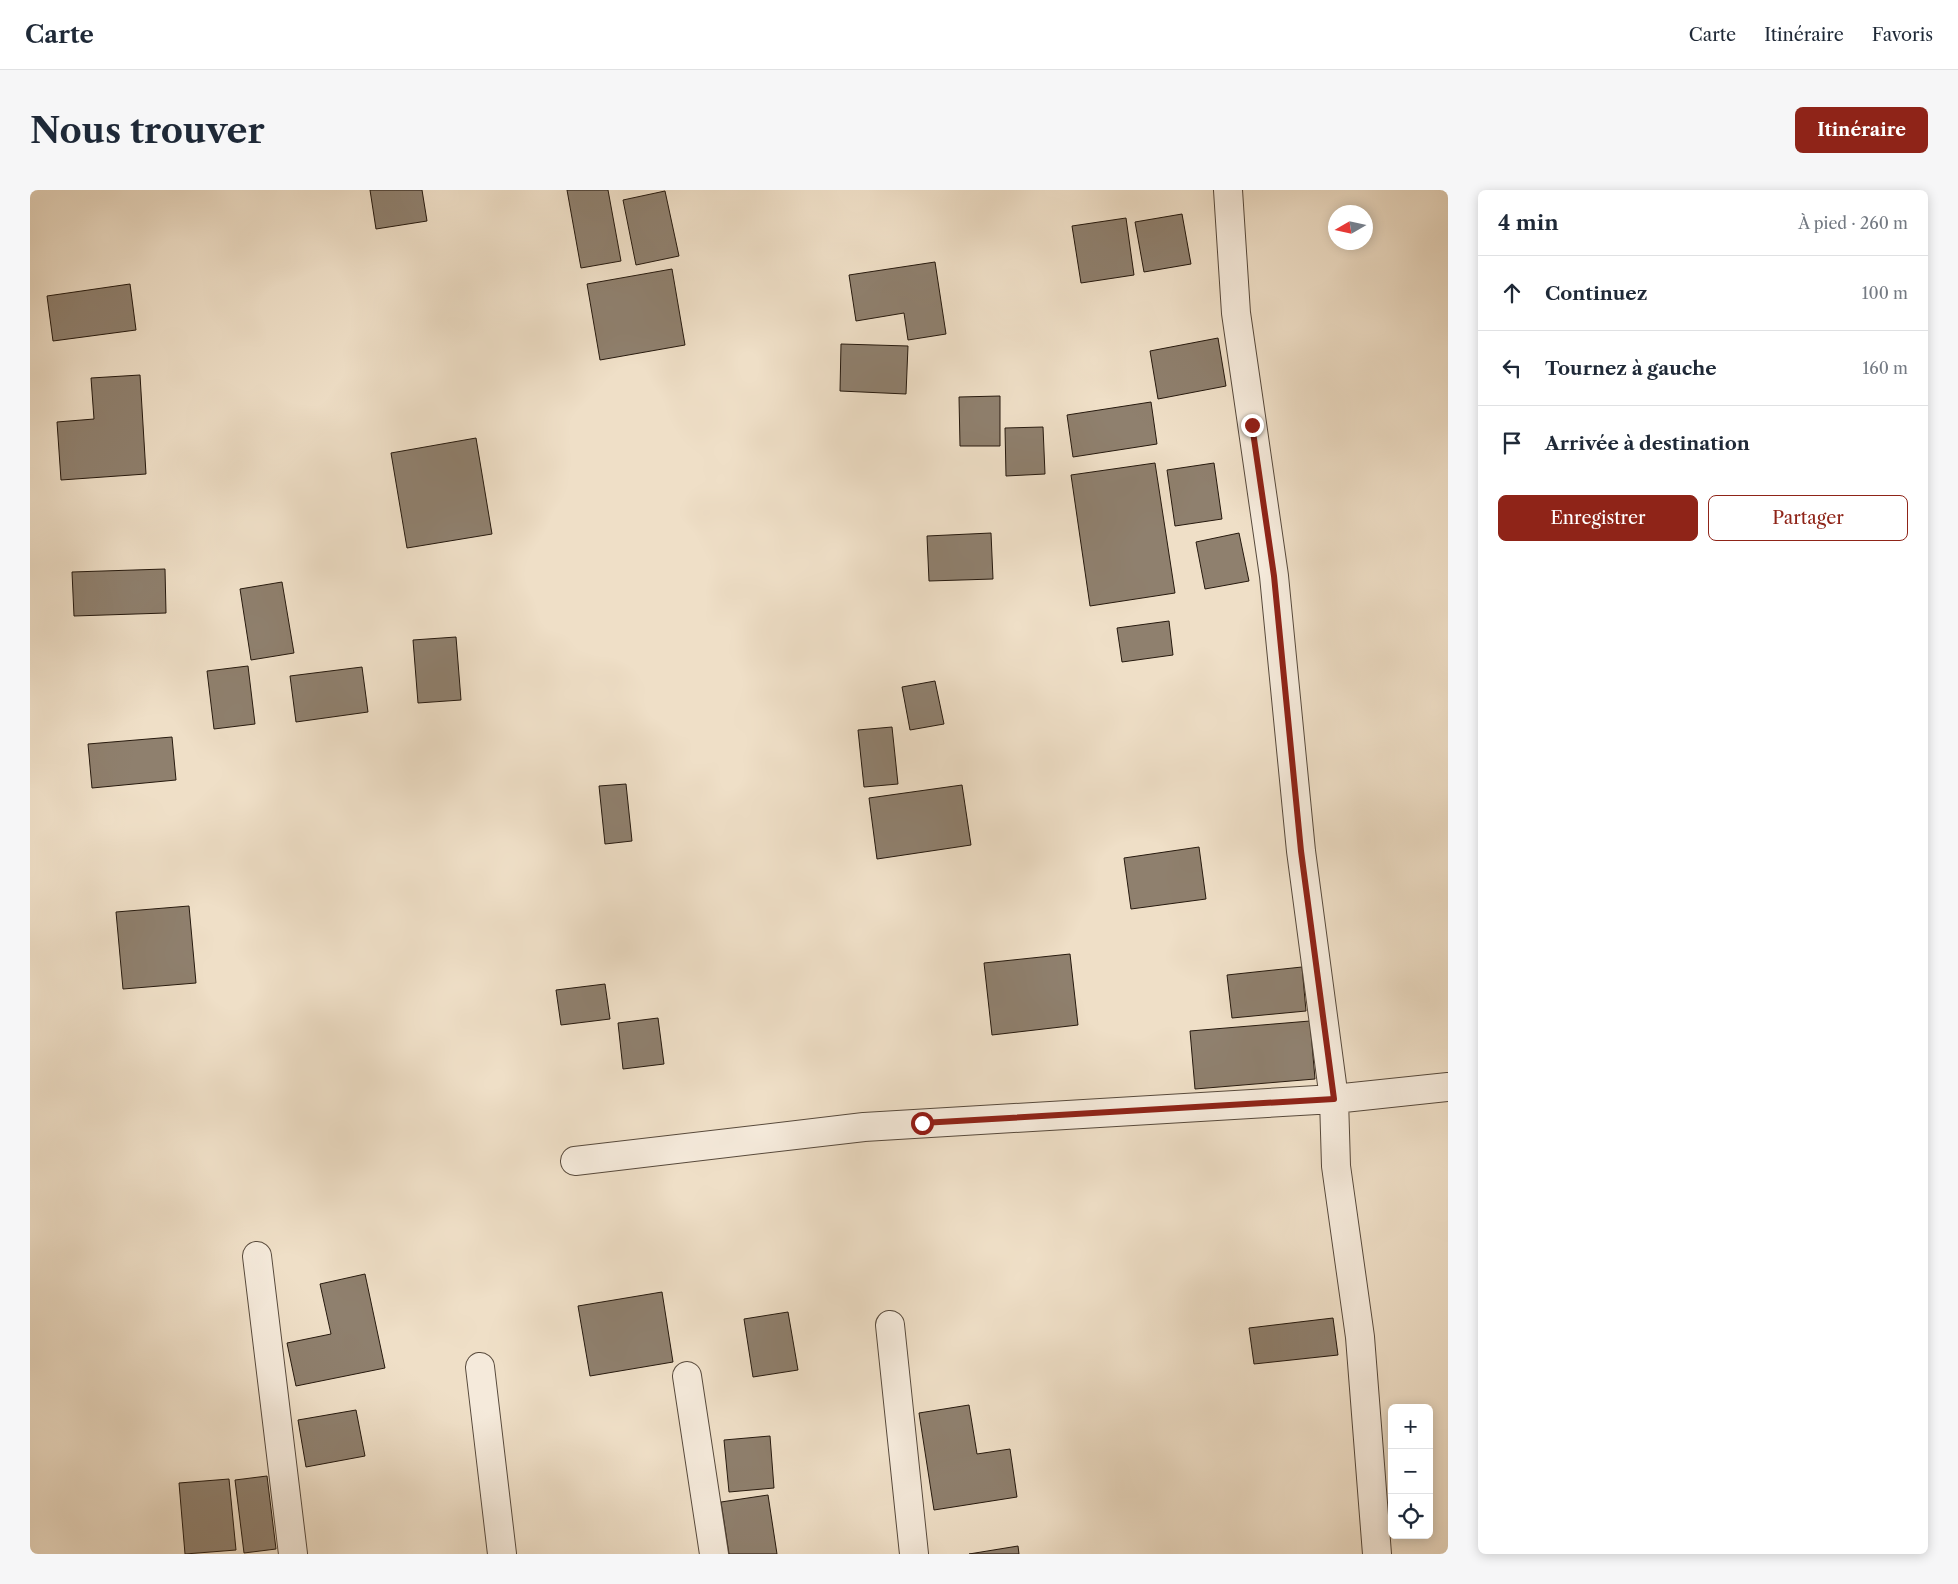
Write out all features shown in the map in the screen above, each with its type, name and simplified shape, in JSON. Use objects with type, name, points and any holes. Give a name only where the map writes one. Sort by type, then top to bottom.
[{"type":"street","points":[[1228,190],[1236,313],[1274,576],[1301,851],[1334,1099],[1336,1166],[1360,1337],[1377,1554]]},
{"type":"street","points":[[575,1161],[864,1127],[1334,1099],[1448,1087]]},
{"type":"street","points":[[257,1256],[293,1554]]},
{"type":"street","points":[[890,1325],[914,1554]]},
{"type":"street","points":[[480,1367],[502,1554]]},
{"type":"street","points":[[688,1376],[714,1554]]},
{"type":"building","points":[[370,190],[422,190],[427,221],[376,229]]},
{"type":"building","points":[[567,190],[608,190],[621,261],[581,268]]},
{"type":"building","points":[[665,191],[679,256],[636,265],[623,200]]},
{"type":"building","points":[[1182,214],[1191,264],[1144,272],[1135,222]]},
{"type":"building","points":[[1126,218],[1134,275],[1081,283],[1072,226]]},
{"type":"building","points":[[935,262],[946,334],[908,340],[904,313],[856,321],[849,275]]},
{"type":"building","points":[[672,269],[685,345],[600,360],[587,284]]},
{"type":"building","points":[[130,284],[136,330],[53,341],[47,296]]},
{"type":"building","points":[[1218,338],[1226,386],[1158,399],[1150,351]]},
{"type":"building","points":[[841,344],[908,346],[906,394],[840,391]]},
{"type":"building","points":[[140,375],[146,474],[61,480],[57,422],[94,419],[91,378]]},
{"type":"building","points":[[1000,396],[1000,446],[960,446],[959,397]]},
{"type":"building","points":[[1151,402],[1157,444],[1073,457],[1067,415]]},
{"type":"building","points":[[1043,427],[1045,474],[1006,476],[1005,428]]},
{"type":"building","points":[[476,438],[492,534],[407,548],[391,453]]},
{"type":"building","points":[[1155,463],[1175,593],[1090,606],[1071,475]]},
{"type":"building","points":[[1214,463],[1222,519],[1175,526],[1167,470]]},
{"type":"building","points":[[991,533],[993,579],[929,581],[927,536]]},
{"type":"building","points":[[1239,533],[1249,581],[1205,589],[1196,542]]},
{"type":"building","points":[[165,569],[166,613],[74,616],[72,572]]},
{"type":"building","points":[[282,582],[294,653],[251,660],[240,589]]},
{"type":"building","points":[[1169,621],[1173,655],[1122,662],[1117,628]]},
{"type":"building","points":[[456,637],[461,700],[418,703],[413,640]]},
{"type":"building","points":[[248,666],[255,724],[214,729],[207,671]]},
{"type":"building","points":[[362,667],[368,712],[296,722],[290,676]]},
{"type":"building","points":[[935,681],[944,724],[910,730],[902,687]]},
{"type":"building","points":[[892,727],[898,784],[864,787],[858,730]]},
{"type":"building","points":[[172,737],[176,780],[92,788],[88,744]]},
{"type":"building","points":[[626,784],[632,841],[605,844],[599,786]]},
{"type":"building","points":[[962,785],[971,845],[877,859],[869,798]]},
{"type":"building","points":[[1199,847],[1206,899],[1131,909],[1124,858]]},
{"type":"building","points":[[189,906],[196,983],[123,989],[116,912]]},
{"type":"building","points":[[1070,954],[1078,1025],[992,1035],[984,963]]},
{"type":"building","points":[[1302,967],[1306,1011],[1232,1018],[1227,975]]},
{"type":"building","points":[[605,984],[610,1019],[561,1025],[556,990]]},
{"type":"building","points":[[658,1018],[664,1064],[623,1069],[618,1023]]},
{"type":"building","points":[[1310,1021],[1315,1079],[1195,1089],[1190,1031]]},
{"type":"building","points":[[365,1274],[385,1368],[296,1386],[287,1343],[331,1334],[320,1284]]},
{"type":"building","points":[[662,1292],[673,1362],[590,1376],[578,1306]]},
{"type":"building","points":[[788,1312],[798,1370],[753,1377],[744,1319]]},
{"type":"building","points":[[1333,1318],[1338,1355],[1254,1364],[1249,1328]]},
{"type":"building","points":[[969,1405],[977,1454],[1010,1449],[1017,1497],[934,1510],[919,1413]]},
{"type":"building","points":[[356,1410],[365,1456],[306,1467],[298,1420]]},
{"type":"building","points":[[770,1436],[774,1488],[729,1492],[724,1440]]},
{"type":"building","points":[[267,1476],[276,1549],[244,1553],[235,1480]]},
{"type":"building","points":[[229,1479],[236,1550],[185,1554],[179,1483]]},
{"type":"building","points":[[768,1495],[777,1554],[729,1554],[721,1502]]},
{"type":"building","points":[[1018,1546],[1019,1554],[969,1554]]},
{"type":"route","points":[[922,1123],[1334,1099],[1301,851],[1274,576],[1252,425]]}]
